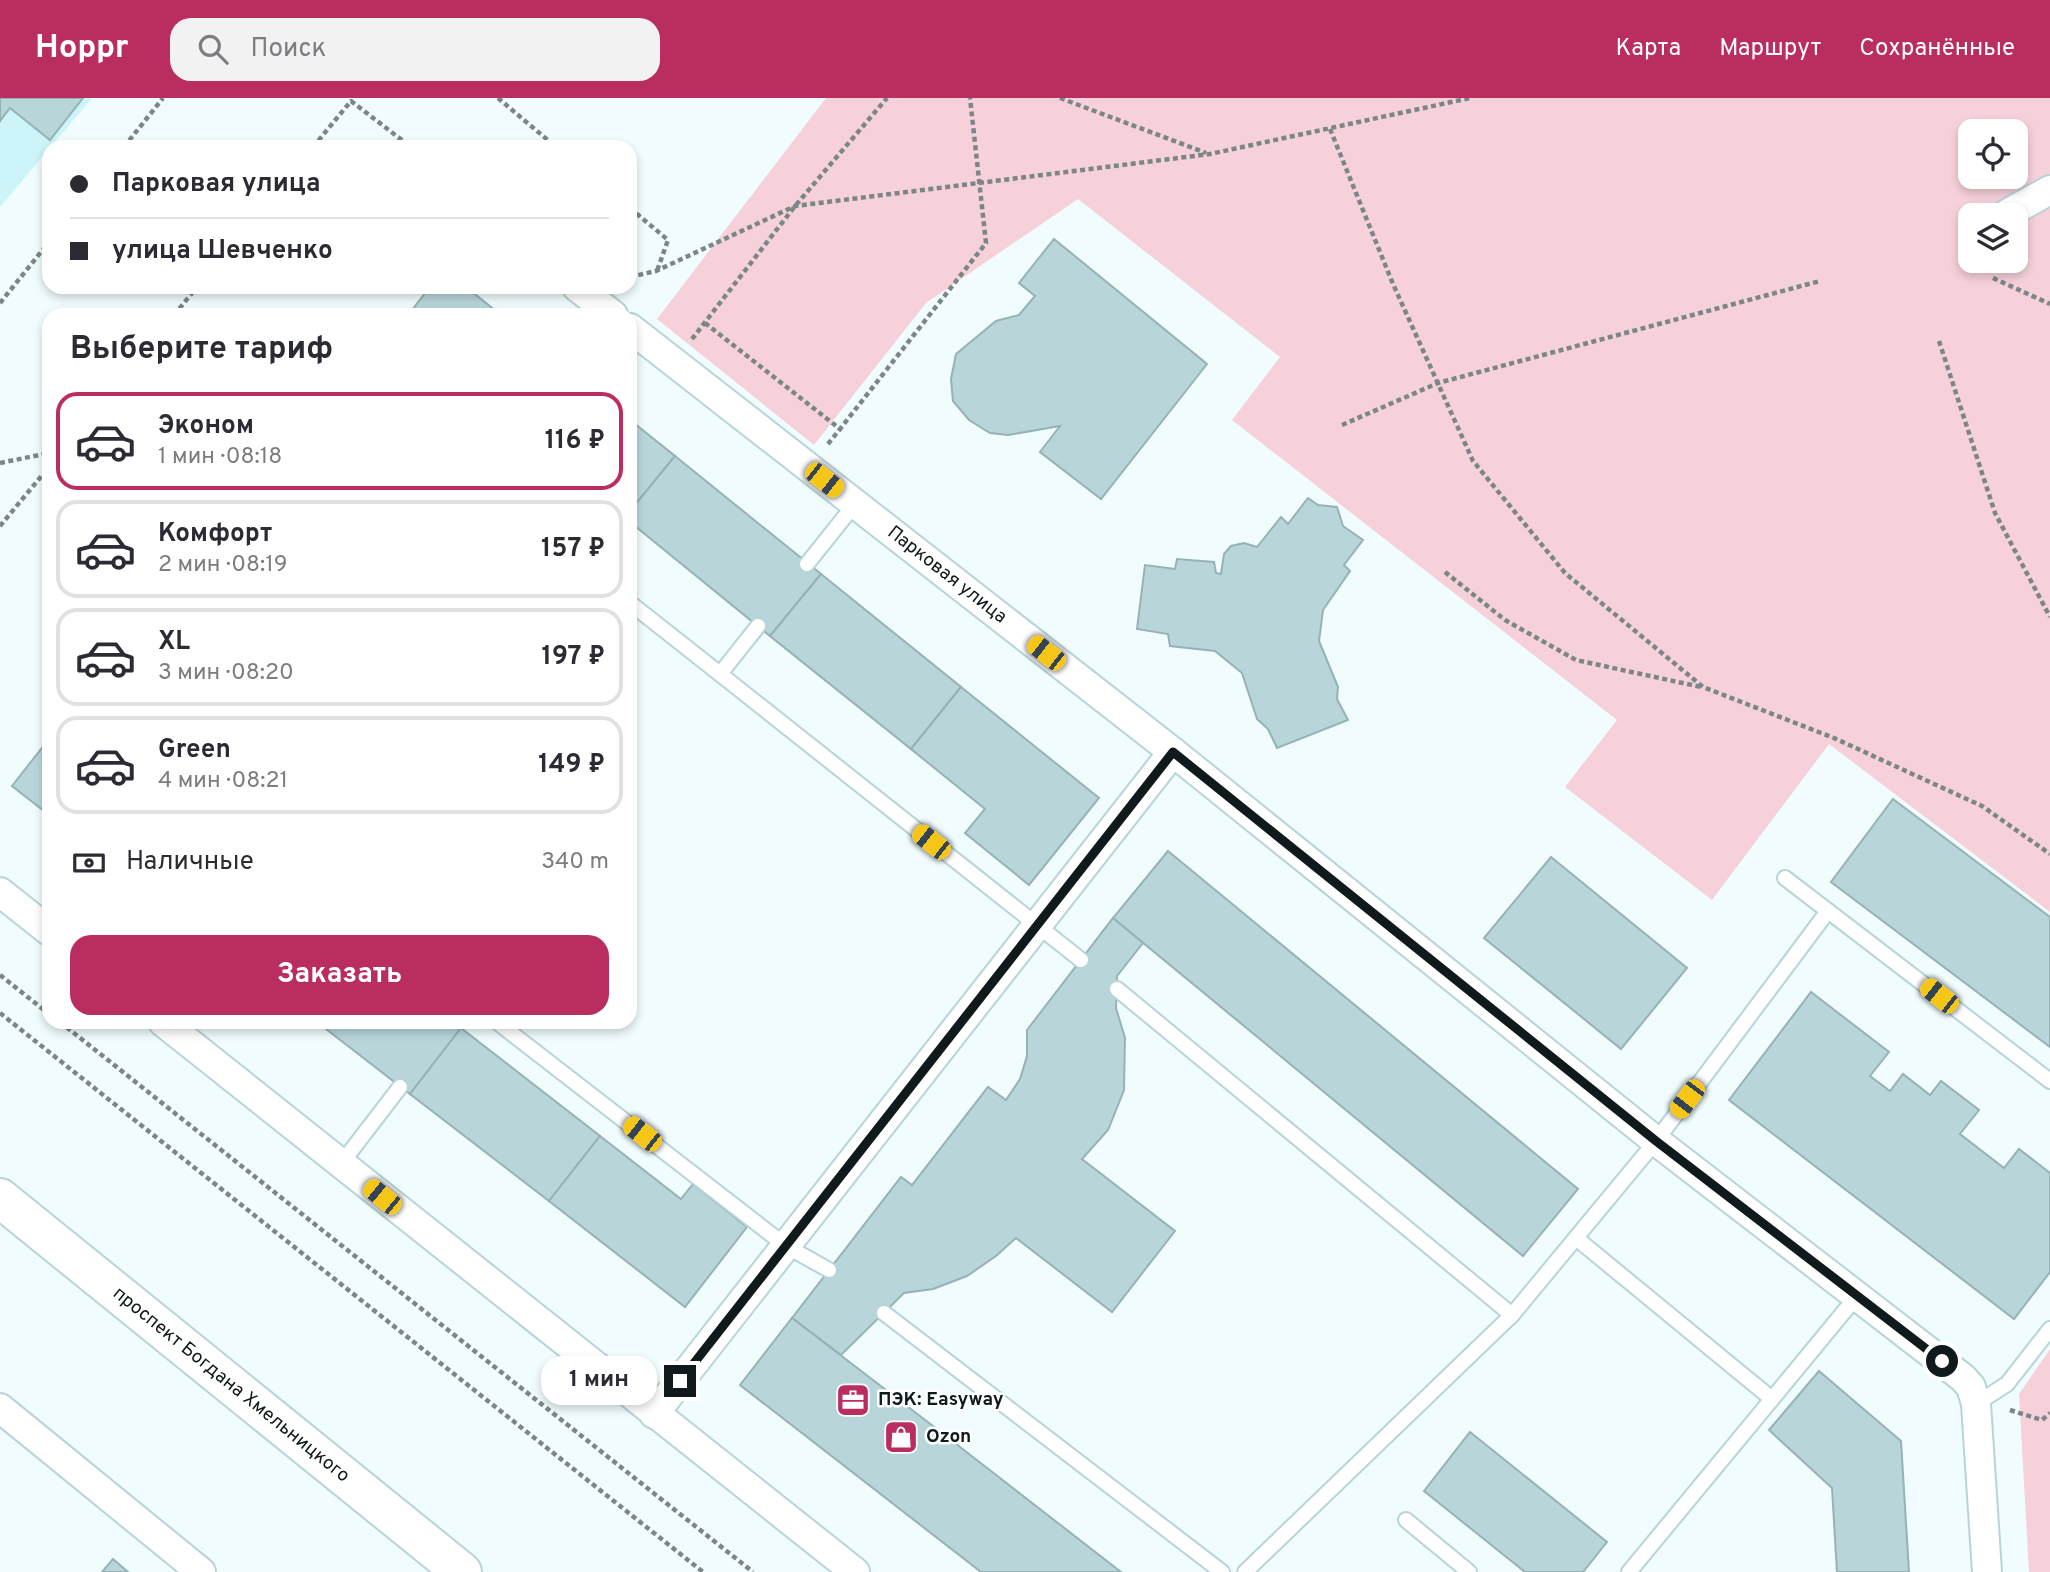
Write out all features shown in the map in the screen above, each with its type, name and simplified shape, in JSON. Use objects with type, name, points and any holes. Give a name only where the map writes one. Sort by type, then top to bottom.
[{"type":"main road","name":"проспект Богдана Хмельницкого","points":[[0,1198],[461,1572]]},
{"type":"street","points":[[2027,203],[2050,190]]},
{"type":"street","points":[[586,294],[604,308]]},
{"type":"street","name":"Парковая улица","points":[[637,334],[1173,752],[1656,1141],[1963,1378],[1975,1395],[1987,1572]]},
{"type":"street","points":[[654,1415],[1173,752]]},
{"type":"street","points":[[0,892],[42,925]]},
{"type":"street","points":[[172,1029],[654,1415],[855,1572]]},
{"type":"street","points":[[0,1408],[201,1572]]},
{"type":"lane","points":[[807,564],[855,504]]},
{"type":"lane","points":[[637,609],[1081,960]]},
{"type":"lane","points":[[719,674],[758,626]]},
{"type":"lane","points":[[1785,878],[2050,1081]]},
{"type":"lane","points":[[1245,1572],[1512,1315],[1656,1141],[1828,911]]},
{"type":"lane","points":[[1116,989],[1512,1315]]},
{"type":"lane","points":[[506,1029],[786,1246],[829,1270]]},
{"type":"lane","points":[[341,1164],[401,1087]]},
{"type":"lane","points":[[1576,1238],[1772,1399]]},
{"type":"lane","points":[[1629,1572],[1857,1296]]},
{"type":"lane","points":[[884,1313],[1222,1572]]},
{"type":"lane","points":[[1976,1404],[2007,1384],[2050,1329]]},
{"type":"lane","points":[[1406,1520],[1469,1572]]},
{"type":"path","points":[[130,140],[163,98]]},
{"type":"path","points":[[498,98],[548,140]]},
{"type":"path","points":[[674,363],[795,206],[887,98]]},
{"type":"path","points":[[705,323],[841,429],[986,243],[970,98]]},
{"type":"path","points":[[1060,98],[1210,154]]},
{"type":"path","points":[[637,275],[656,271],[795,206],[979,180],[1210,154],[1470,98]]},
{"type":"path","points":[[318,140],[349,100],[402,140]]},
{"type":"path","points":[[1330,128],[1393,284],[1473,461],[1565,573],[1703,687]]},
{"type":"path","points":[[637,214],[668,240],[656,271]]},
{"type":"path","points":[[0,303],[42,251]]},
{"type":"path","points":[[1993,278],[2050,304]]},
{"type":"path","points":[[1342,425],[1438,383],[1820,281]]},
{"type":"path","points":[[180,308],[191,294]]},
{"type":"path","points":[[1939,341],[1995,513],[2050,617]]},
{"type":"path","points":[[0,463],[42,454]]},
{"type":"path","points":[[0,526],[42,475]]},
{"type":"path","points":[[1445,572],[1506,620],[1576,660],[1703,687],[1834,738],[1982,806],[2050,854]]},
{"type":"path","points":[[0,975],[42,1008]]},
{"type":"path","points":[[0,1013],[703,1572]]},
{"type":"path","points":[[69,1029],[753,1572]]},
{"type":"path","points":[[2007,1384],[2006,1408],[2050,1422]]},
{"type":"path","points":[[2042,1420],[2050,1413]]},
{"type":"shaded area","points":[[0,98],[92,98],[57,140],[42,140],[42,157],[0,207]]},
{"type":"shaded area","points":[[826,98],[2050,98],[2050,912],[1829,744],[1712,900],[1565,787],[1617,720],[1232,420],[1280,357],[1078,199],[926,303],[814,445],[657,319]]},
{"type":"shaded area","points":[[2050,1349],[2050,1572],[2029,1572],[2019,1394]]},
{"type":"building","points":[[0,98],[83,98],[50,140],[10,108],[0,121]]},
{"type":"building","points":[[1054,239],[1207,364],[1101,499],[1040,452],[1060,426],[1008,435],[990,433],[969,420],[953,401],[951,379],[956,354],[996,321],[1019,315],[1035,296],[1019,283]]},
{"type":"building","points":[[424,294],[475,294],[492,308],[414,308]]},
{"type":"building","points":[[637,426],[675,456],[637,502]]},
{"type":"building","points":[[675,456],[821,574],[770,636],[637,528],[637,502]]},
{"type":"building","points":[[1308,498],[1318,505],[1337,507],[1343,526],[1363,540],[1344,565],[1350,571],[1323,610],[1319,641],[1338,687],[1337,699],[1348,720],[1277,748],[1268,729],[1257,719],[1242,673],[1215,651],[1170,646],[1168,634],[1137,629],[1145,565],[1175,569],[1177,559],[1214,562],[1216,573],[1221,574],[1224,554],[1231,546],[1244,543],[1257,547],[1281,517],[1288,524]]},
{"type":"building","points":[[821,574],[961,687],[911,749],[770,636]]},
{"type":"building","points":[[961,687],[1099,798],[1029,885],[965,833],[985,809],[911,749]]},
{"type":"building","points":[[42,748],[42,810],[12,786]]},
{"type":"building","points":[[1893,799],[2050,917],[2050,1047],[1831,882]]},
{"type":"building","points":[[1168,851],[1578,1189],[1523,1256],[1113,918]]},
{"type":"building","points":[[1551,857],[1687,968],[1621,1049],[1484,938]]},
{"type":"building","points":[[1113,918],[1143,943],[1117,976],[1116,1008],[1125,1038],[1124,1090],[1108,1130],[1082,1159],[1175,1231],[1112,1312],[1016,1238],[967,1276],[933,1289],[904,1293],[841,1355],[792,1318],[901,1177],[912,1185],[988,1087],[1006,1100],[1020,1079],[1027,1056],[1027,1030]]},
{"type":"building","points":[[1811,992],[1889,1052],[1870,1076],[1890,1091],[1903,1074],[1930,1095],[1941,1081],[1979,1110],[1960,1134],[2004,1168],[2019,1149],[2050,1173],[2050,1272],[2014,1319],[1729,1100]]},
{"type":"building","points":[[326,1029],[460,1029],[410,1094]]},
{"type":"building","points":[[462,1029],[600,1136],[549,1201],[410,1094]]},
{"type":"building","points":[[600,1136],[681,1199],[693,1184],[747,1227],[685,1307],[549,1201]]},
{"type":"building","points":[[792,1318],[1121,1572],[981,1572],[740,1385]]},
{"type":"building","points":[[1819,1371],[1901,1441],[1909,1572],[1837,1572],[1832,1488],[1769,1430]]},
{"type":"building","points":[[1470,1432],[1607,1542],[1583,1572],[1525,1572],[1424,1491]]},
{"type":"building","points":[[113,1559],[128,1572],[102,1572]]},
{"type":"place","name":"ПЭК: Easyway","points":[[853,1400]]},
{"type":"place","name":"Ozon","points":[[901,1437]]},
{"type":"route","points":[[680,1381],[1173,752],[1656,1141],[1942,1361]]}]
